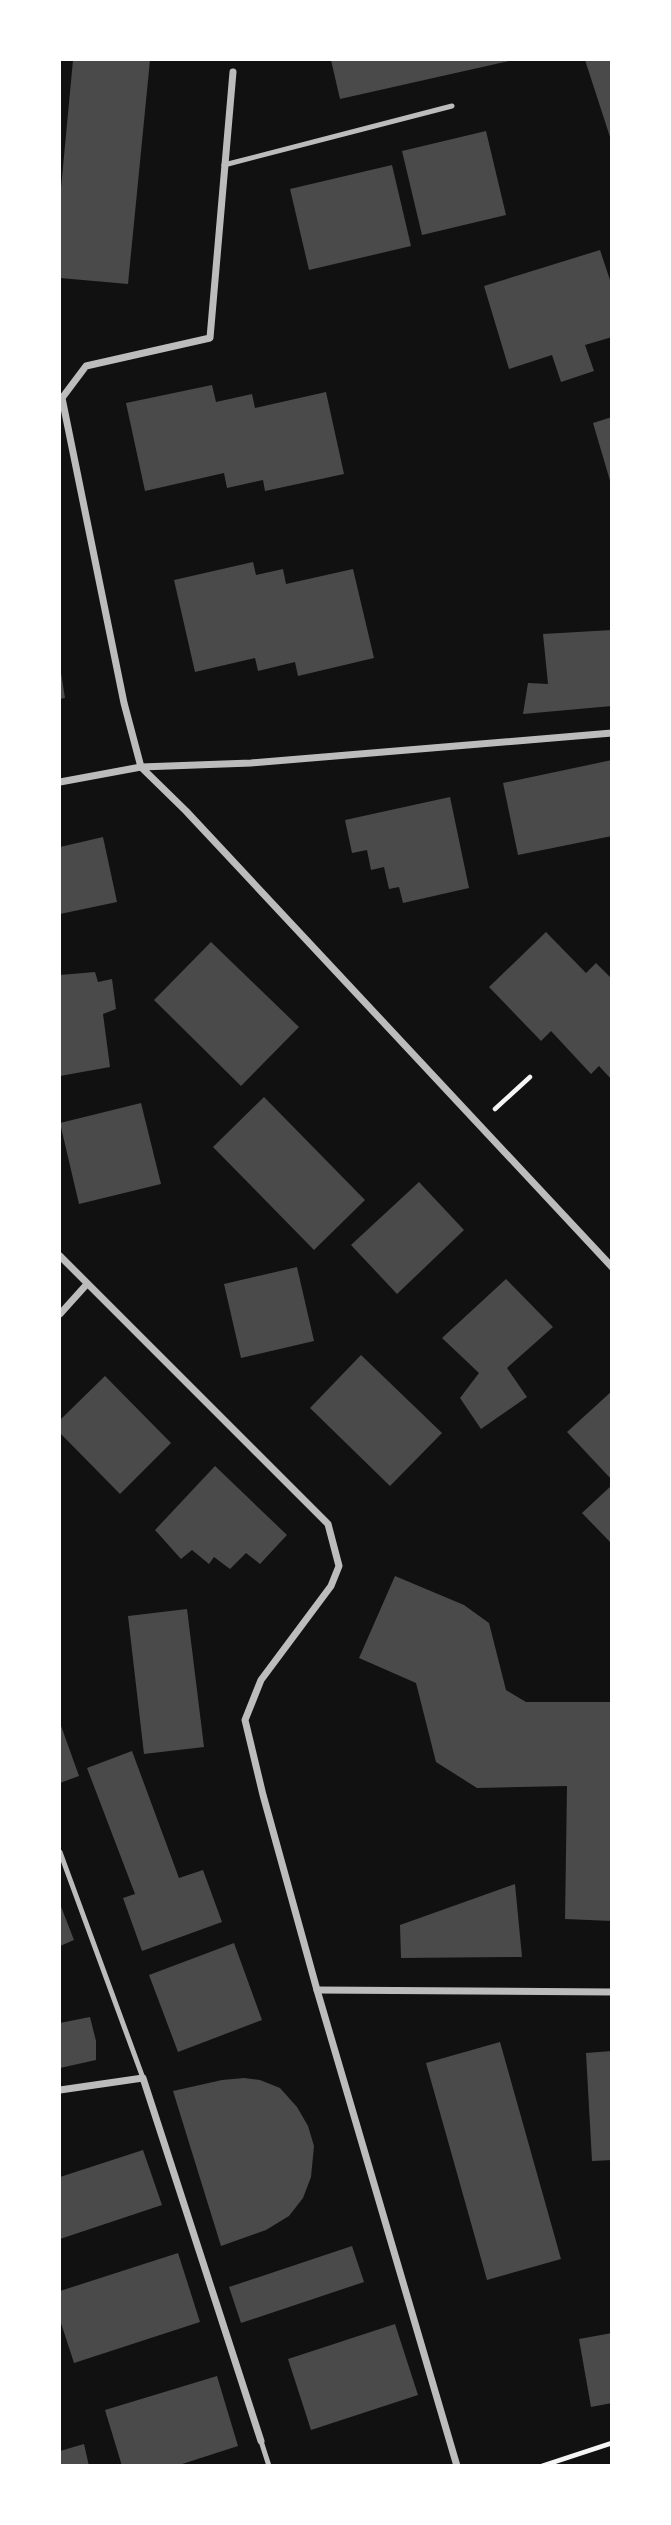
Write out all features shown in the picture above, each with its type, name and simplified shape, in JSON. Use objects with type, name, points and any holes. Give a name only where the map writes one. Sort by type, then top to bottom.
[{"type":"street","points":[[233,72],[210,338],[86,366],[62,398],[124,703],[141,767],[186,811],[611,1267]]},
{"type":"street","points":[[60,782],[141,767],[251,764],[611,733]]},
{"type":"street","points":[[60,1256],[328,1524],[339,1566],[331,1586],[261,1681],[245,1720],[317,1990],[457,2466]]},
{"type":"street","points":[[60,1314],[88,1284]]},
{"type":"street","points":[[317,1990],[611,1992]]},
{"type":"street","points":[[60,2090],[143,2078],[261,2441]]},
{"type":"lane","points":[[224,165],[452,106]]},
{"type":"lane","points":[[60,1852],[143,2078]]},
{"type":"lane","points":[[261,2441],[269,2466]]},
{"type":"path","points":[[478,1125],[530,1077]]},
{"type":"path","points":[[542,2466],[611,2442]]},
{"type":"building","points":[[73,60],[150,60],[128,284],[60,278],[60,199]]},
{"type":"building","points":[[331,60],[509,60],[509,61],[340,99]]},
{"type":"building","points":[[585,60],[612,60],[612,140],[611,140]]},
{"type":"building","points":[[486,131],[506,215],[422,235],[402,151]]},
{"type":"building","points":[[392,165],[411,246],[309,270],[290,189]]},
{"type":"building","points":[[600,250],[612,286],[612,337],[585,345],[594,371],[561,382],[552,355],[509,369],[484,286]]},
{"type":"building","points":[[212,385],[216,402],[252,394],[255,408],[326,392],[344,474],[265,491],[263,480],[227,488],[224,473],[145,491],[126,403]]},
{"type":"building","points":[[612,417],[612,484],[611,484],[593,423]]},
{"type":"building","points":[[253,562],[256,575],[283,569],[286,584],[353,569],[374,658],[298,676],[295,662],[258,671],[255,658],[195,672],[174,580]]},
{"type":"building","points":[[612,630],[612,706],[523,714],[528,683],[548,684],[543,634]]},
{"type":"building","points":[[60,674],[65,698],[60,699]]},
{"type":"building","points":[[612,760],[612,836],[518,855],[503,783]]},
{"type":"building","points":[[450,797],[469,888],[403,903],[399,887],[389,889],[384,867],[371,870],[367,850],[352,853],[345,820]]},
{"type":"building","points":[[103,837],[117,902],[60,914],[60,847]]},
{"type":"building","points":[[546,932],[586,973],[596,963],[612,979],[612,1080],[599,1066],[591,1074],[551,1031],[541,1041],[489,987]]},
{"type":"building","points":[[211,942],[299,1027],[241,1086],[154,1000]]},
{"type":"building","points":[[95,972],[98,982],[112,979],[116,1009],[103,1014],[110,1067],[60,1076],[60,975]]},
{"type":"building","points":[[264,1097],[365,1200],[314,1250],[213,1147]]},
{"type":"building","points":[[141,1103],[161,1184],[79,1204],[60,1123]]},
{"type":"building","points":[[419,1182],[464,1230],[397,1294],[351,1245]]},
{"type":"building","points":[[297,1267],[314,1341],[241,1358],[224,1284]]},
{"type":"building","points":[[506,1279],[553,1327],[507,1368],[527,1397],[481,1429],[460,1398],[479,1373],[442,1338]]},
{"type":"building","points":[[361,1355],[442,1433],[390,1486],[310,1408]]},
{"type":"building","points":[[105,1376],[171,1443],[120,1494],[60,1433],[60,1420]]},
{"type":"building","points":[[612,1391],[612,1480],[567,1432]]},
{"type":"building","points":[[215,1466],[287,1535],[260,1564],[246,1553],[230,1569],[214,1557],[209,1564],[192,1550],[181,1559],[155,1530]]},
{"type":"building","points":[[612,1485],[612,1544],[582,1513]]},
{"type":"building","points":[[395,1576],[464,1605],[489,1623],[506,1690],[526,1702],[612,1702],[612,1921],[565,1919],[567,1786],[477,1788],[436,1762],[416,1683],[359,1658]]},
{"type":"building","points":[[187,1609],[204,1747],[144,1754],[128,1616]]},
{"type":"building","points":[[60,1723],[79,1776],[60,1783]]},
{"type":"building","points":[[132,1751],[179,1878],[203,1870],[222,1922],[142,1951],[123,1898],[135,1894],[87,1768]]},
{"type":"building","points":[[515,1884],[522,1957],[401,1958],[400,1925]]},
{"type":"building","points":[[60,1904],[74,1940],[60,1946]]},
{"type":"building","points":[[234,1943],[262,2020],[178,2052],[149,1975]]},
{"type":"building","points":[[90,2017],[96,2041],[96,2060],[60,2068],[60,2023]]},
{"type":"building","points":[[500,2042],[561,2259],[487,2280],[426,2063]]},
{"type":"building","points":[[612,2051],[612,2160],[592,2161],[586,2053]]},
{"type":"building","points":[[244,2078],[260,2080],[280,2088],[297,2107],[308,2126],[314,2146],[311,2177],[303,2198],[289,2216],[266,2230],[221,2246],[173,2091]]},
{"type":"building","points":[[143,2150],[162,2205],[60,2239],[60,2177]]},
{"type":"building","points":[[352,2246],[364,2282],[241,2323],[229,2287]]},
{"type":"building","points":[[178,2253],[200,2322],[74,2363],[60,2320],[60,2291]]},
{"type":"building","points":[[395,2324],[418,2395],[311,2430],[288,2359]]},
{"type":"building","points":[[612,2333],[612,2403],[591,2407],[579,2339]]},
{"type":"building","points":[[217,2376],[238,2446],[176,2466],[122,2466],[105,2410]]},
{"type":"building","points":[[84,2444],[89,2466],[60,2466],[60,2451]]}]
